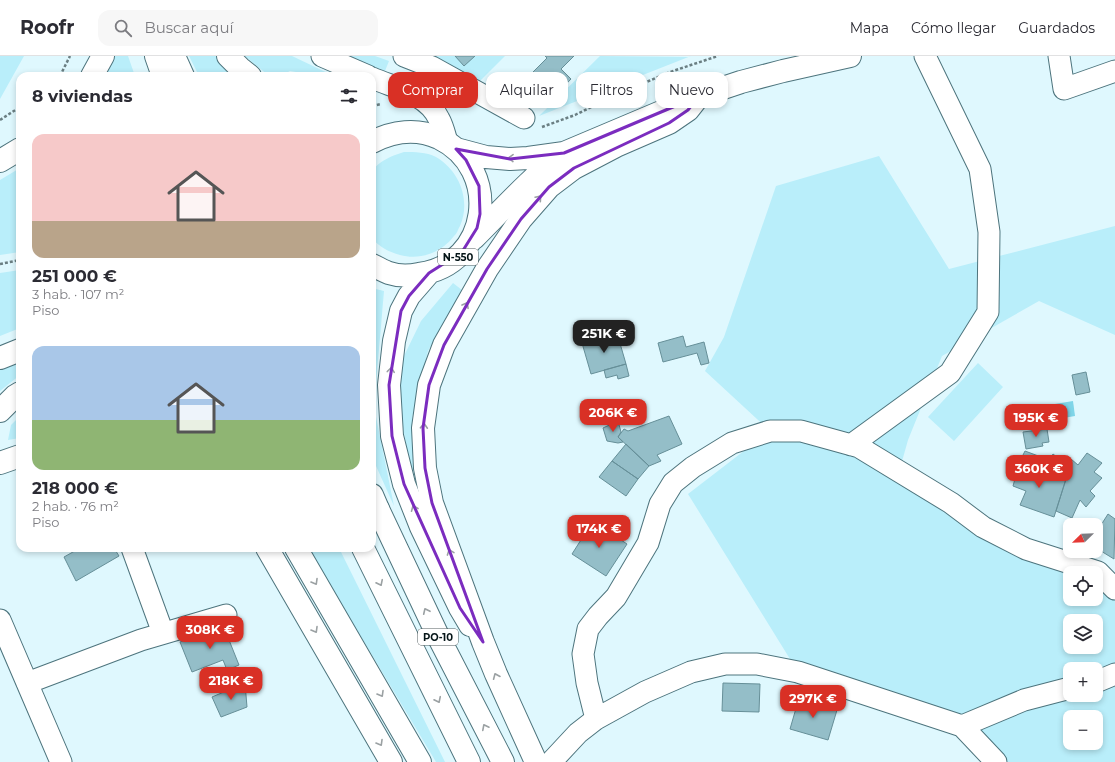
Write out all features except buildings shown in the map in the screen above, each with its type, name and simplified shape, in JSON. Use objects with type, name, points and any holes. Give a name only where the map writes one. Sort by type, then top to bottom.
[{"type":"main road","points":[[94,72],[103,56]]},
{"type":"main road","points":[[156,56],[162,72]]},
{"type":"main road","points":[[174,56],[181,72]]},
{"type":"main road","points":[[228,56],[245,72]]},
{"type":"main road","name":"N-550","points":[[728,87],[748,80],[841,57]]},
{"type":"main road","name":"N-550","points":[[376,267],[389,273],[409,276],[429,273],[442,268],[453,261],[546,166],[564,153],[671,108]]},
{"type":"main road","points":[[536,762],[483,642],[432,503],[425,468],[423,428],[429,384],[444,345],[487,269],[521,219],[549,187],[581,164],[616,146],[669,123],[690,108]]},
{"type":"main road","name":"N-550","points":[[376,138],[400,132],[416,132],[432,135],[452,146],[486,157],[510,159],[564,153]]},
{"type":"main road","name":"N-550","points":[[452,146],[466,160],[474,172],[479,186],[481,200],[480,214],[477,228],[470,242]]},
{"type":"main road","points":[[0,161],[16,151]]},
{"type":"main road","points":[[429,273],[409,296],[401,311],[394,341],[389,385],[392,436],[404,484],[422,528],[460,608],[468,622],[483,642]]},
{"type":"main road","points":[[0,358],[16,352]]},
{"type":"main road","points":[[0,411],[16,395]]},
{"type":"main road","points":[[0,463],[16,457]]},
{"type":"main road","name":"PO-10","points":[[376,504],[438,636],[503,762]]},
{"type":"main road","points":[[269,552],[391,762]]},
{"type":"main road","points":[[298,552],[420,762]]},
{"type":"main road","name":"PO-10","points":[[365,552],[469,762]]},
{"type":"street","points":[[322,56],[359,72]]},
{"type":"street","points":[[405,72],[406,56],[432,67],[532,123]]},
{"type":"street","points":[[852,445],[950,373],[988,312],[989,232],[980,169],[925,56]]},
{"type":"street","points":[[1059,56],[1064,89],[1115,71]]},
{"type":"street","points":[[376,80],[388,84]]},
{"type":"street","points":[[432,108],[439,118],[452,146]]},
{"type":"street","points":[[596,719],[587,683],[583,654],[588,630],[598,616],[616,597],[648,543],[660,504],[673,483],[693,467],[732,442],[770,431],[801,431],[859,447],[945,499],[983,527],[1026,549],[1098,572],[1115,589]]},
{"type":"street","points":[[133,552],[163,633]]},
{"type":"street","points":[[27,682],[134,642],[226,615]]},
{"type":"street","points":[[0,620],[61,762]]},
{"type":"street","points":[[551,762],[578,733],[596,719],[645,692],[691,672],[724,664],[757,664],[798,672],[962,726],[996,762]]},
{"type":"street","points":[[1103,679],[1115,674]]},
{"type":"street","points":[[962,726],[1024,700],[1063,690]]},
{"type":"path","points":[[62,72],[70,56]]},
{"type":"path","points":[[532,123],[575,115],[618,94],[670,72],[718,56]]},
{"type":"path","points":[[376,105],[388,102]]},
{"type":"path","points":[[0,120],[16,110]]},
{"type":"path","points":[[0,264],[16,261]]},
{"type":"highlighted area","points":[[699,96],[688,110],[669,123],[574,168],[549,187],[521,219],[487,269],[444,345],[429,385],[423,428],[425,468],[432,503],[483,642],[460,608],[404,484],[392,436],[389,385],[401,311],[409,296],[429,273],[462,252],[477,228],[480,214],[479,186],[466,160],[456,149],[510,159],[564,153]]},
{"type":"shaded area","points":[[0,56],[24,56],[0,99]]},
{"type":"shaded area","points":[[112,56],[128,56],[134,72],[106,72]]},
{"type":"shaded area","points":[[189,56],[218,56],[232,72],[197,72]]},
{"type":"shaded area","points":[[245,56],[292,56],[326,72],[290,71],[264,72]]},
{"type":"shaded area","points":[[344,56],[375,56],[389,61],[385,71]]},
{"type":"shaded area","points":[[431,56],[505,56],[489,72],[486,72],[486,75],[478,83],[478,72],[457,72]]},
{"type":"shaded area","points":[[600,56],[688,57],[647,73],[647,72],[584,72]]},
{"type":"shaded area","points":[[576,80],[576,101],[568,105],[568,87]]},
{"type":"shaded area","points":[[547,108],[559,108],[539,116]]},
{"type":"shaded area","points":[[404,152],[416,152],[436,157],[451,170],[461,187],[464,197],[464,207],[460,226],[456,234],[449,241],[432,253],[408,257],[384,249],[376,242],[376,166],[382,161]]},
{"type":"shaded area","points":[[879,156],[949,269],[1115,226],[1115,335],[1039,301],[942,356],[908,440],[899,472],[951,503],[983,527],[1026,549],[1079,566],[1063,566],[1063,606],[1103,606],[1103,577],[1115,589],[1115,762],[986,762],[962,726],[798,672],[688,494],[770,431],[705,371],[724,337],[776,186]]},
{"type":"shaded area","points":[[16,170],[16,253],[0,255],[0,180]]},
{"type":"shaded area","points":[[16,271],[16,330],[0,336],[0,273]]},
{"type":"shaded area","points":[[453,283],[462,290],[428,351],[412,418],[416,470],[411,471],[399,405],[403,358],[421,321]]},
{"type":"shaded area","points":[[376,289],[384,291],[376,384]]},
{"type":"shaded area","points":[[978,363],[1003,387],[954,441],[928,417]]},
{"type":"shaded area","points":[[16,364],[16,378],[0,391],[0,370]]},
{"type":"shaded area","points":[[1073,401],[1075,416],[1040,422],[1037,407]]},
{"type":"shaded area","points":[[376,417],[394,506],[376,466]]},
{"type":"shaded area","points":[[16,420],[16,439],[8,440],[11,425]]},
{"type":"shaded area","points":[[310,552],[341,552],[445,762],[436,762]]}]
